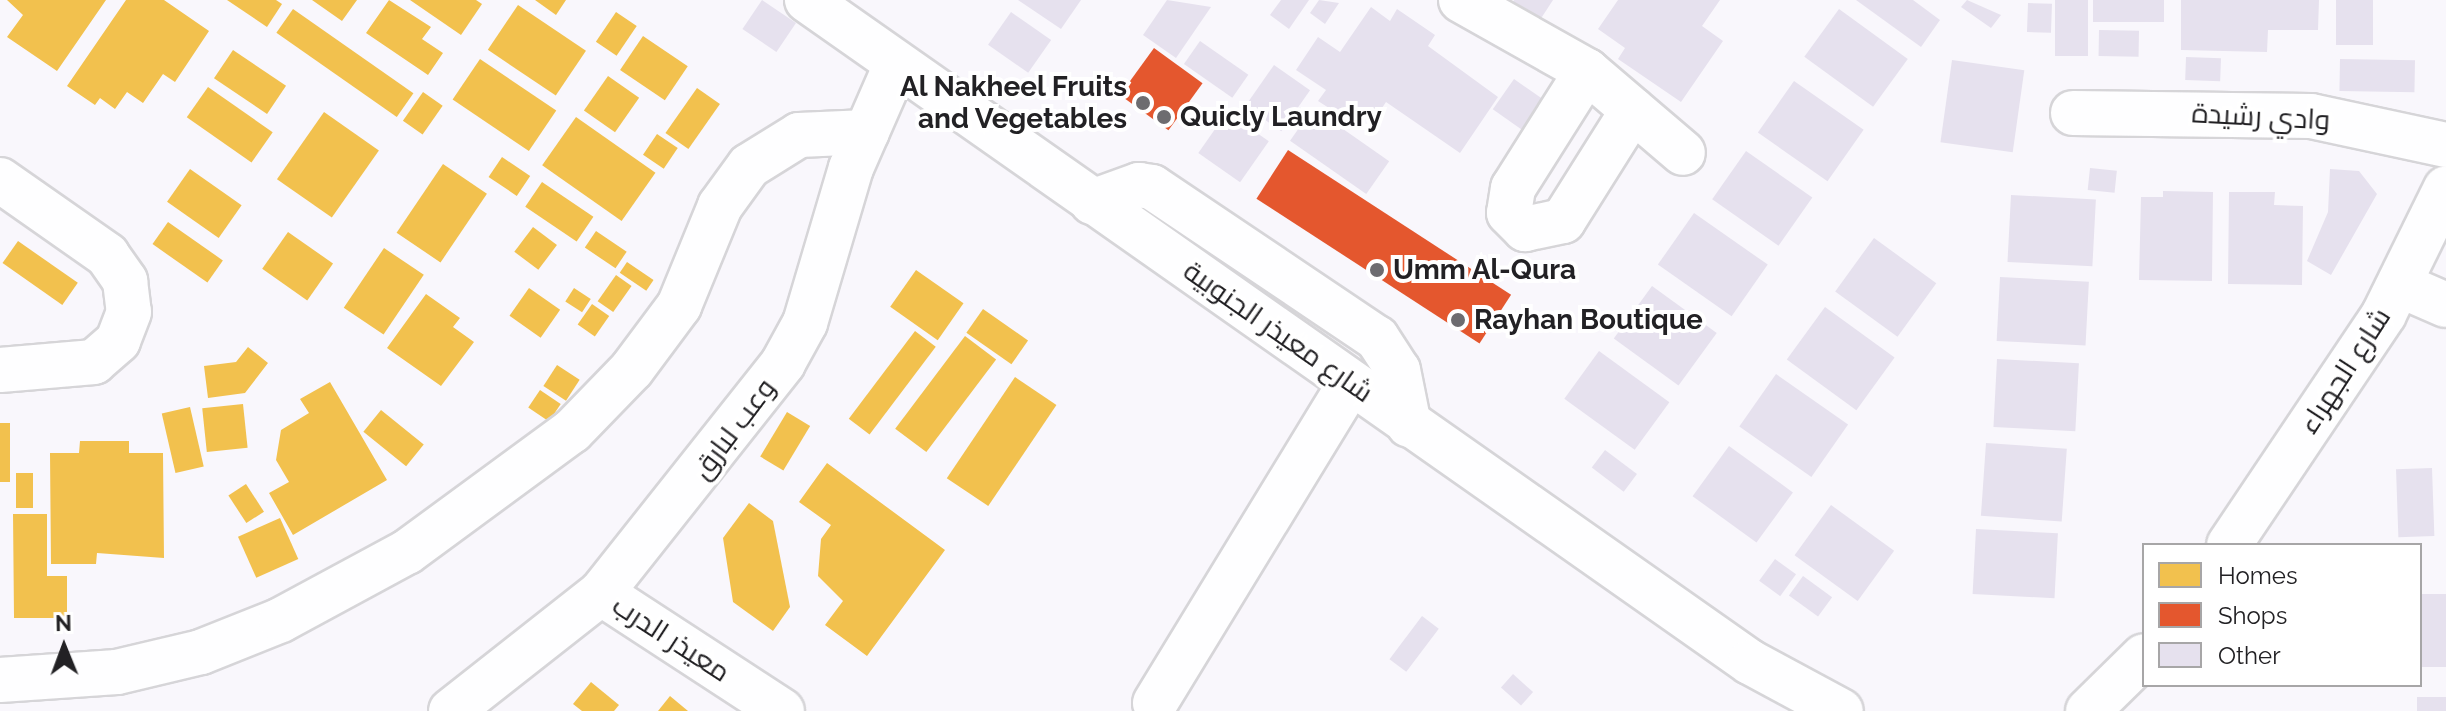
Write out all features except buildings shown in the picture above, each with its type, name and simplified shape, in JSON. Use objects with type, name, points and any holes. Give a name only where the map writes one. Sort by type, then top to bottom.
[{"type":"street","name":"شارع معيذر الجنوبية","points":[[807,0],[1750,662],[1841,711]]},
{"type":"street","points":[[1461,0],[1587,71],[1683,153]]},
{"type":"street","name":"وعب لبارق","points":[[451,711],[523,662],[601,593],[783,363],[815,294],[867,132],[896,65]]},
{"type":"street","points":[[1587,71],[1513,188],[1509,213],[1525,229],[1563,221],[1633,110]]},
{"type":"street","name":"وادي رشيدة","points":[[2073,113],[2311,116],[2446,145]]},
{"type":"street","points":[[0,680],[117,672],[201,652],[281,620],[407,552],[572,431],[632,369],[679,306],[720,206],[749,166],[799,135],[867,132]]},
{"type":"street","points":[[1545,137],[1575,137],[1590,150],[1593,172]]},
{"type":"street","points":[[0,180],[107,255],[125,281],[129,312],[118,341],[94,362],[0,370]]},
{"type":"street","points":[[1092,202],[1152,187],[1377,338],[1398,370],[1409,425]]},
{"type":"street","name":"شارع الجهراء","points":[[2230,543],[2400,285],[2446,188]]},
{"type":"street","points":[[2400,285],[2446,305]]},
{"type":"street","points":[[1155,703],[1350,383]]},
{"type":"street","name":"معيذر الدرب","points":[[601,593],[782,711]]},
{"type":"street","points":[[2088,711],[2142,658]]},
{"type":"street","name":"شارع معيذر الجنوبية","points":[[1750,662],[1797,711]]},
{"type":"street","points":[[2125,711],[2142,685]]},
{"type":"place","name":"Al Nakheel Fruits and Vegetables","points":[[1143,103]]},
{"type":"place","name":"Quicly Laundry","points":[[1164,117]]},
{"type":"place","name":"Umm Al-Qura","points":[[1377,270]]},
{"type":"place","name":"Rayhan Boutique","points":[[1458,320]]}]
